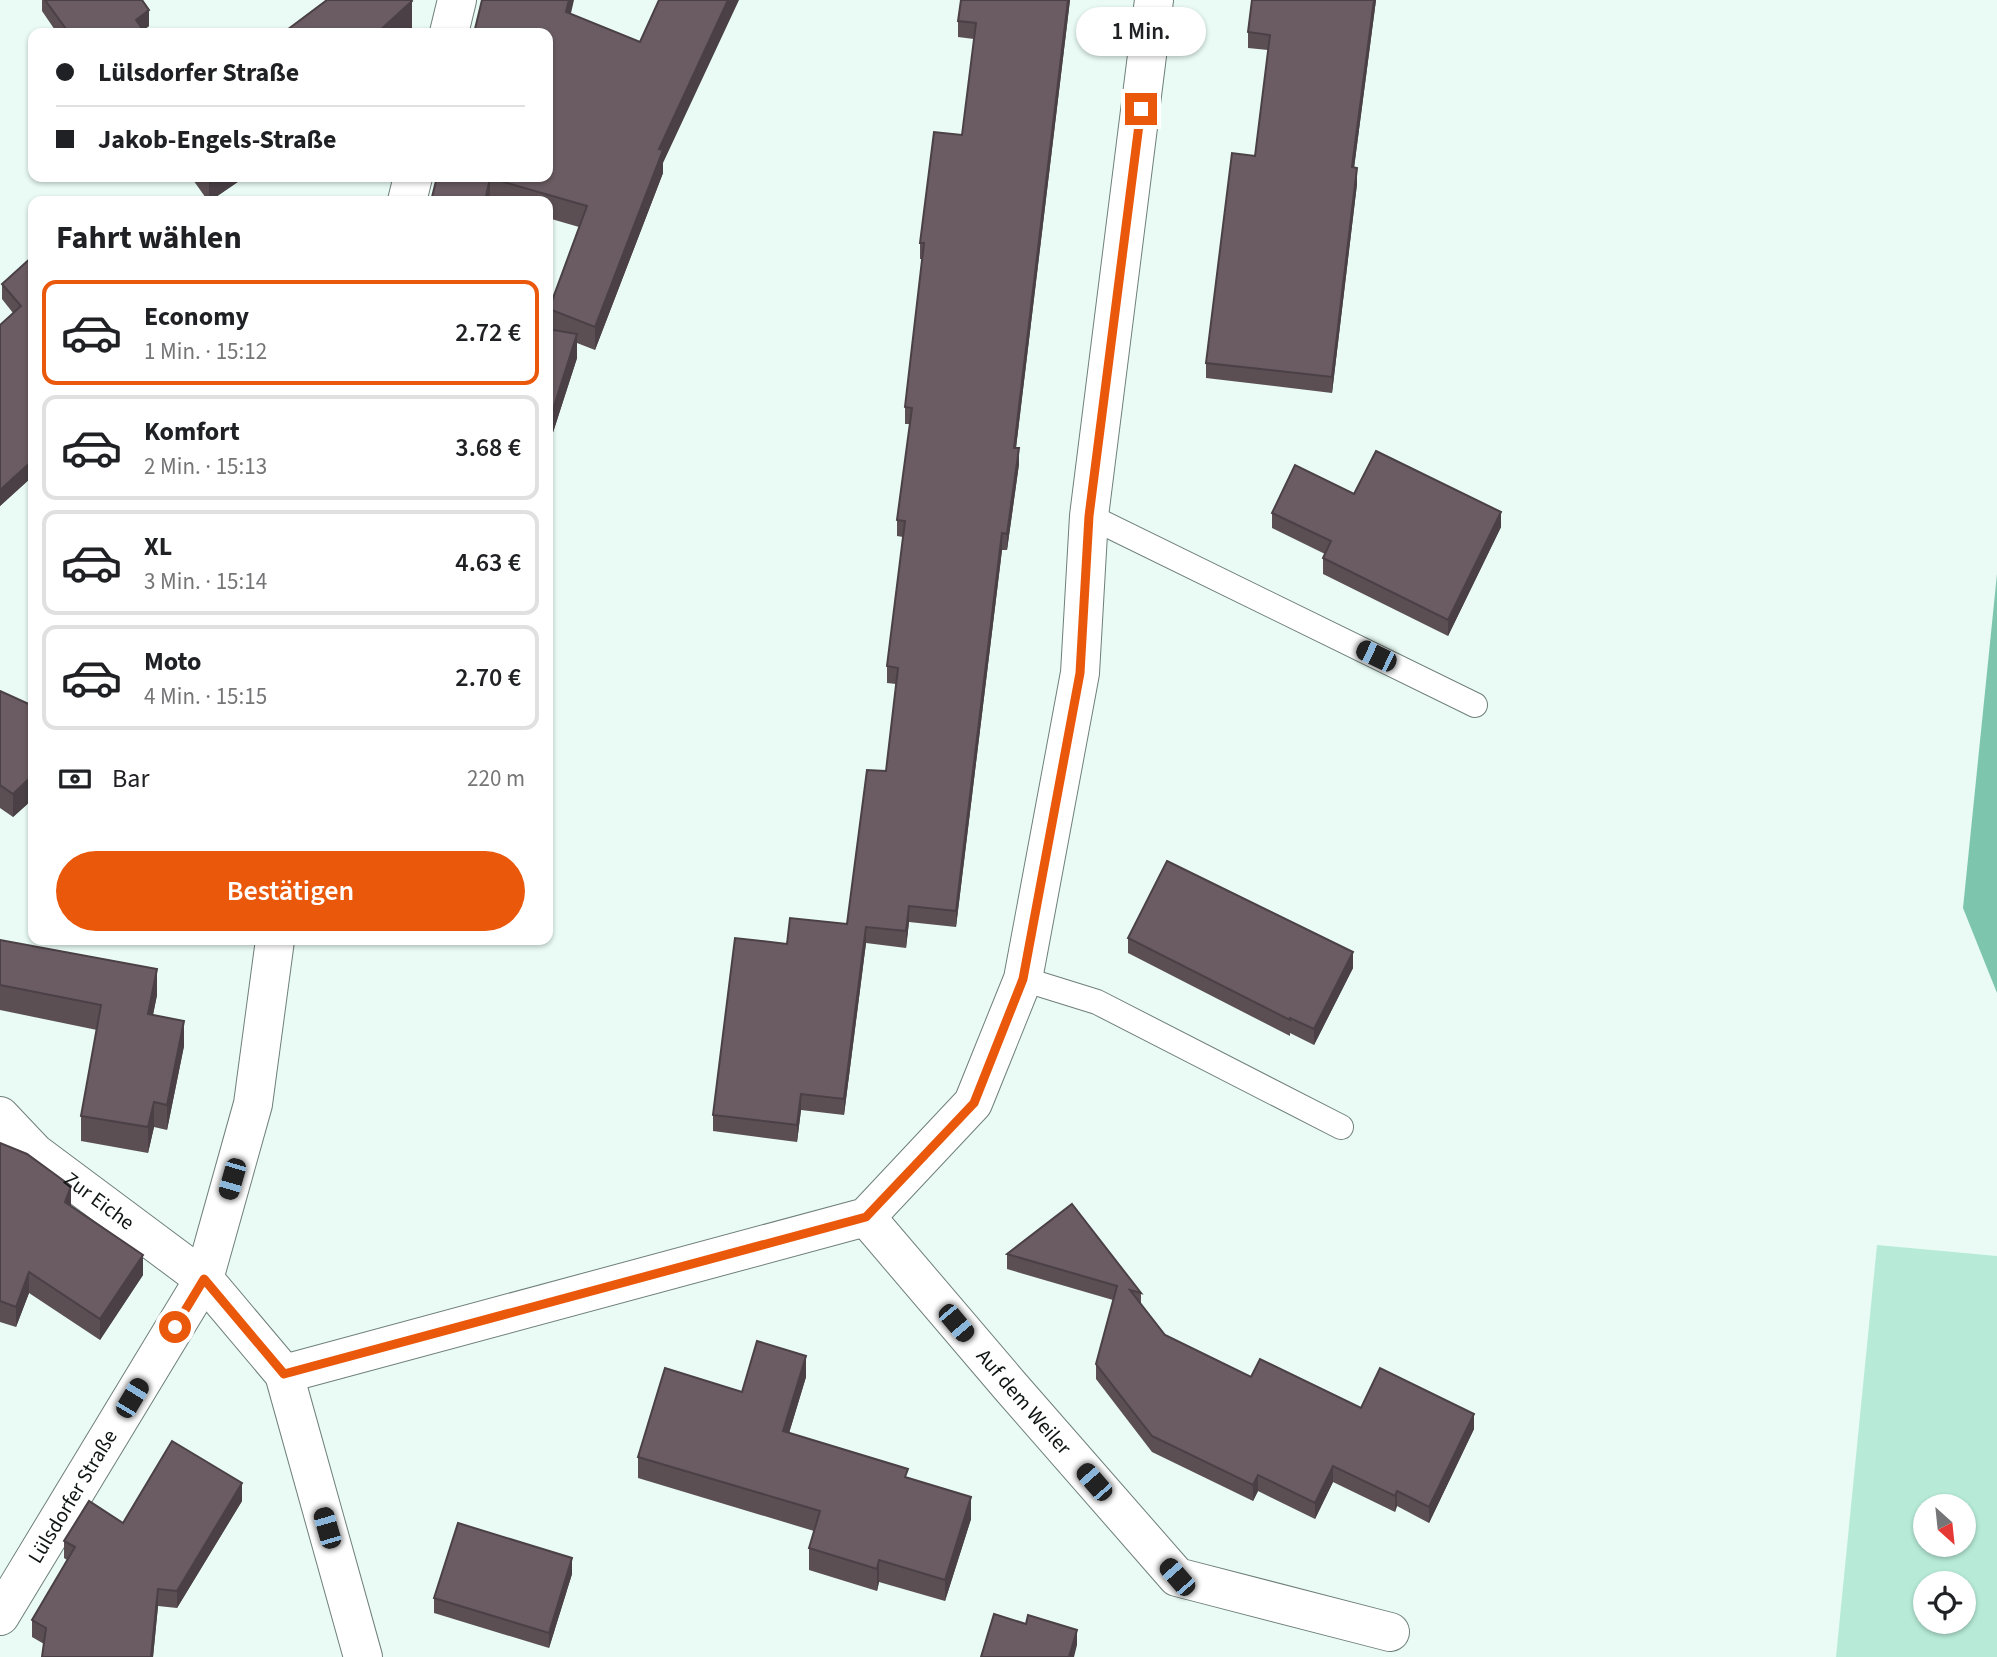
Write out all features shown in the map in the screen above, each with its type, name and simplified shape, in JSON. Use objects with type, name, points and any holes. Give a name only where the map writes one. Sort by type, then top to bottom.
[{"type":"street","points":[[450,28],[457,0]]},
{"type":"street","points":[[363,1657],[284,1374],[866,1217],[974,1103],[1023,979],[1080,673],[1089,516],[1154,0]]},
{"type":"street","name":"Lülsdorfer Straße","points":[[0,1616],[204,1279],[253,1104],[274,945]]},
{"type":"street","name":"Zur Eiche","points":[[0,1116],[35,1153],[204,1279],[284,1374]]},
{"type":"street","name":"Auf dem Weiler","points":[[866,1217],[1177,1577],[1391,1645]]},
{"type":"lane","points":[[1089,516],[1475,705]]},
{"type":"lane","points":[[1023,979],[1097,1002],[1341,1128]]},
{"type":"shaded area","points":[[1997,574],[1997,993],[1963,908]]},
{"type":"shaded area","points":[[1877,1245],[1997,1256],[1997,1657],[1836,1657]]},
{"type":"building","points":[[45,0],[142,0],[149,10],[136,20],[142,28],[65,28]]},
{"type":"building","points":[[327,0],[412,1],[382,28],[290,28]]},
{"type":"building","points":[[482,0],[569,0],[566,12],[640,42],[659,0],[728,0],[659,149],[663,150],[595,327],[553,311],[553,298],[587,206],[504,182],[553,182],[553,28],[475,28]]},
{"type":"building","points":[[961,0],[1068,0],[1014,448],[1019,448],[1007,534],[1002,533],[956,911],[909,906],[906,931],[866,927],[844,1099],[801,1094],[797,1125],[713,1115],[735,938],[787,944],[790,918],[847,924],[867,770],[886,771],[898,668],[887,666],[905,521],[897,520],[912,408],[905,407],[924,243],[920,243],[934,132],[962,135],[976,23],[958,21]]},
{"type":"building","points":[[1252,0],[1374,0],[1352,167],[1357,168],[1332,377],[1206,363],[1232,153],[1255,156],[1270,35],[1248,32]]},
{"type":"building","points":[[436,182],[489,182],[486,196],[432,196]]},
{"type":"building","points":[[28,261],[28,465],[0,490],[0,325],[21,306],[2,284]]},
{"type":"building","points":[[553,330],[577,334],[553,409]]},
{"type":"building","points":[[1376,451],[1501,512],[1448,620],[1323,558],[1331,541],[1272,513],[1295,465],[1354,494]]},
{"type":"building","points":[[0,691],[28,704],[28,780],[13,794],[0,785]]},
{"type":"building","points":[[1167,861],[1353,952],[1314,1029],[1290,1020],[1128,938]]},
{"type":"building","points":[[0,940],[157,969],[148,1014],[184,1021],[167,1105],[154,1102],[148,1127],[81,1116],[101,1005],[0,985]]},
{"type":"building","points":[[0,1143],[27,1154],[71,1186],[65,1202],[143,1255],[100,1319],[29,1272],[16,1307],[0,1301]]},
{"type":"building","points":[[1072,1204],[1141,1293],[1130,1290],[1165,1335],[1251,1377],[1260,1359],[1361,1408],[1380,1368],[1474,1414],[1429,1507],[1397,1491],[1395,1496],[1333,1466],[1315,1503],[1258,1475],[1253,1485],[1152,1436],[1096,1364],[1117,1286],[1007,1254]]},
{"type":"building","points":[[757,1341],[806,1356],[783,1431],[908,1469],[905,1477],[971,1497],[945,1580],[879,1560],[877,1569],[809,1548],[820,1511],[638,1457],[665,1368],[742,1392]]},
{"type":"building","points":[[172,1441],[242,1483],[177,1591],[158,1589],[151,1657],[42,1657],[46,1628],[32,1620],[75,1547],[64,1541],[89,1501],[123,1523]]},
{"type":"building","points":[[458,1523],[572,1558],[549,1633],[434,1598]]},
{"type":"building","points":[[994,1614],[1026,1624],[1028,1615],[1077,1630],[1069,1657],[981,1657]]},
{"type":"route","points":[[175,1327],[204,1279],[284,1374],[866,1217],[974,1103],[1023,979],[1080,673],[1089,516],[1141,109]]}]
